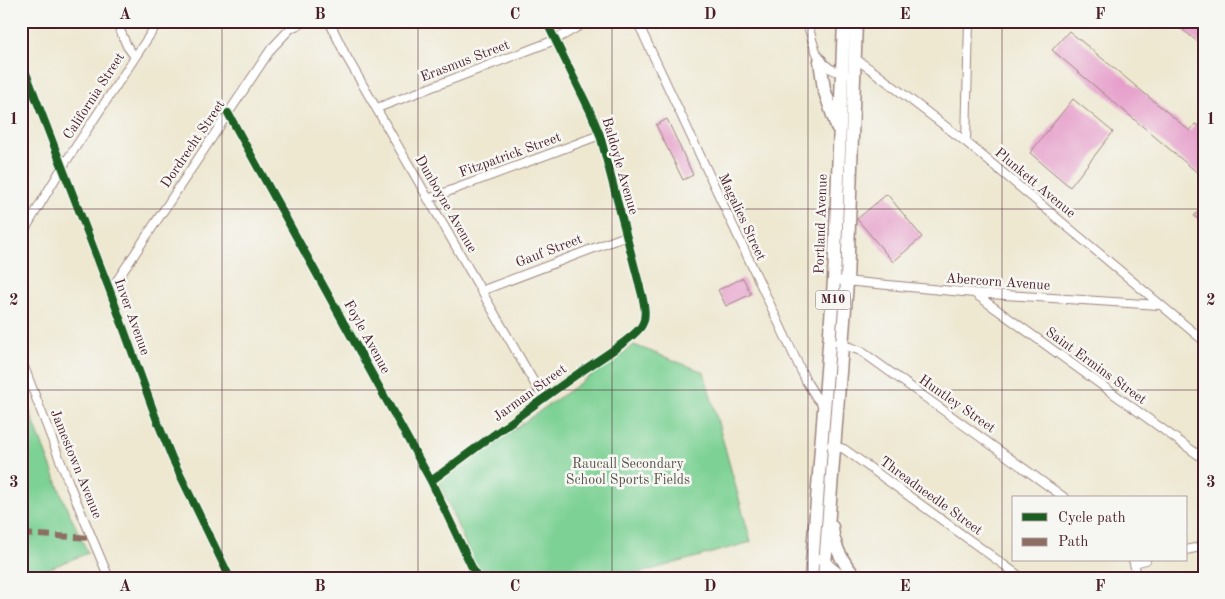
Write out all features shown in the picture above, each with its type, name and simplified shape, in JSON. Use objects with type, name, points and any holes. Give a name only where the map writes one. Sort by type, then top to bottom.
[{"type":"main road","name":"Portland Avenue","points":[[844,21],[849,56]]},
{"type":"main road","name":"Portland Avenue","points":[[840,281],[840,134],[849,56],[856,21]]},
{"type":"main road","points":[[820,61],[824,89],[840,134]]},
{"type":"main road","name":"Portland Avenue","points":[[811,578],[812,553],[828,444],[836,342],[847,74]]},
{"type":"main road","name":"Portland Avenue","points":[[824,578],[830,485],[828,444]]},
{"type":"main road","points":[[830,485],[833,536],[844,562],[856,578]]},
{"type":"street","points":[[116,21],[134,57]]},
{"type":"street","name":"California Street","points":[[21,236],[63,166],[159,21]]},
{"type":"street","name":"Dordrecht Street","points":[[110,291],[280,38],[290,29],[306,21]]},
{"type":"street","name":"Dunboyne Avenue","points":[[329,21],[428,199],[543,398]]},
{"type":"street","name":"Baldoyle Avenue","points":[[546,21],[600,135],[644,302],[642,325]]},
{"type":"street","name":"Erasmus Street","points":[[377,108],[555,40],[588,21]]},
{"type":"street","name":"Magalies Street","points":[[636,21],[806,381],[816,397],[831,409]]},
{"type":"street","points":[[807,21],[816,54],[820,61],[824,65],[847,74]]},
{"type":"street","points":[[966,142],[969,21]]},
{"type":"street","name":"Plunkett Avenue","points":[[849,56],[966,142],[1204,341]]},
{"type":"street","name":"Inver Avenue","points":[[21,60],[63,166],[137,369],[172,458],[230,578]]},
{"type":"street","name":"Foyle Avenue","points":[[228,113],[431,481],[477,578]]},
{"type":"street","name":"Fitzpatrick Street","points":[[428,199],[600,135]]},
{"type":"street","name":"Gauf Street","points":[[481,291],[626,236]]},
{"type":"street","name":"Abercorn Avenue","points":[[840,281],[974,293],[1160,305]]},
{"type":"street","name":"Saint Ermins Street","points":[[974,293],[1204,459]]},
{"type":"street","name":"Jarman Street","points":[[431,481],[617,346],[642,325]]},
{"type":"street","name":"Huntley Street","points":[[836,342],[861,351],[1062,496]]},
{"type":"street","name":"Jamestown Avenue","points":[[21,359],[70,486],[109,578]]},
{"type":"street","name":"Threadneedle Street","points":[[828,444],[852,454],[1022,578]]},
{"type":"street","points":[[1188,550],[1204,546]]},
{"type":"street","points":[[812,553],[844,578]]},
{"type":"street","points":[[1134,562],[1138,578]]},
{"type":"green space","name":"Raucall Secondary School Sports Fields","points":[[634,345],[704,372],[751,542],[636,574],[636,578],[480,578],[439,482]]},
{"type":"green space","points":[[21,389],[66,506],[88,553],[25,578],[21,578]]},
{"type":"building","points":[[1172,21],[1204,21],[1204,47]]},
{"type":"building","points":[[1069,31],[1190,131],[1195,124],[1204,128],[1204,168],[1199,174],[1052,50]]},
{"type":"building","points":[[1073,99],[1113,132],[1070,187],[1030,153]]},
{"type":"building","points":[[667,119],[693,175],[683,180],[656,125]]},
{"type":"building","points":[[887,194],[922,237],[893,262],[857,219]]},
{"type":"building","points":[[1204,205],[1204,223],[1194,216]]},
{"type":"building","points":[[743,278],[751,294],[726,306],[718,290]]},
{"type":"marked path","points":[[21,534],[92,538]]},
{"type":"cycle path","points":[[431,481],[622,344],[638,330],[644,321],[645,310],[642,295],[600,135],[546,21]]},
{"type":"cycle path","points":[[21,60],[172,458],[230,578]]},
{"type":"cycle path","points":[[228,113],[431,481],[477,578]]}]
